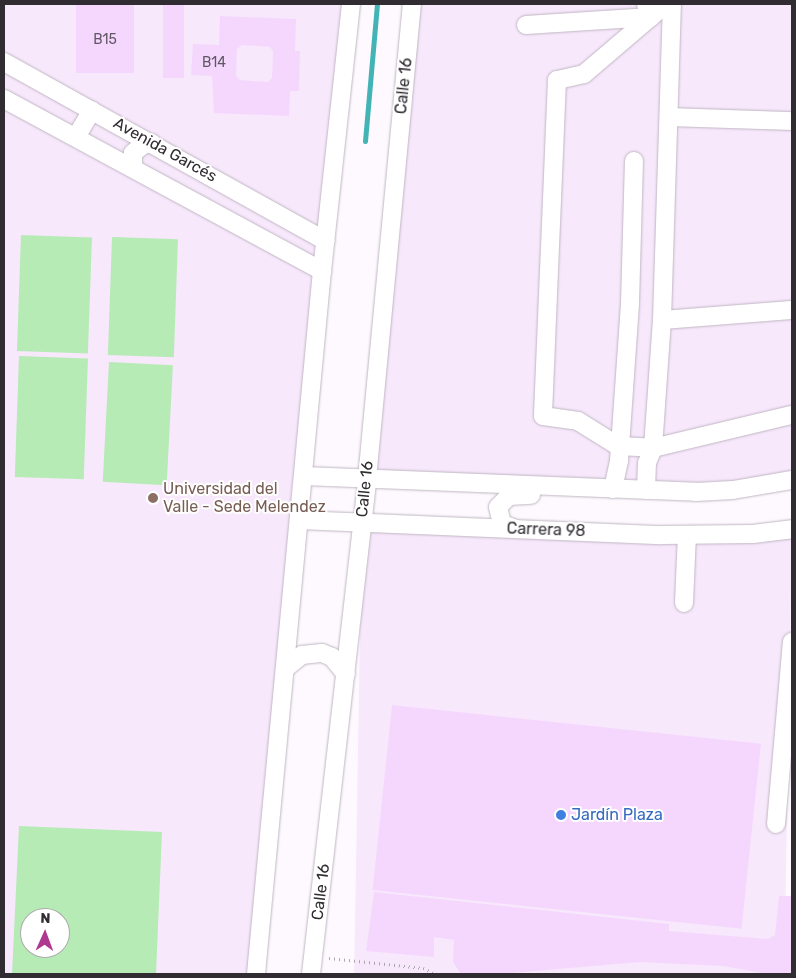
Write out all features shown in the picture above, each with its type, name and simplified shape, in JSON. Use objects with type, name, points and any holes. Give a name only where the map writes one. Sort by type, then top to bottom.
[{"type":"street","points":[[256,974],[287,667],[322,271],[351,4]]},
{"type":"street","name":"Calle 16","points":[[311,974],[367,479],[412,4]]},
{"type":"street","points":[[526,25],[648,10],[666,4]]},
{"type":"street","points":[[646,490],[647,463],[653,448],[662,320],[672,4]]},
{"type":"street","points":[[648,10],[584,74],[557,80],[543,416],[578,421],[618,446],[653,448],[792,415]]},
{"type":"street","name":"Avenida Garcés","points":[[4,62],[325,241]]},
{"type":"street","name":"Avenida Garcés","points":[[4,98],[322,271]]},
{"type":"street","points":[[76,137],[92,110]]},
{"type":"street","points":[[669,117],[792,121]]},
{"type":"street","points":[[133,168],[133,153],[144,144],[152,144]]},
{"type":"street","points":[[155,180],[170,155]]},
{"type":"street","points":[[613,489],[619,461],[618,446],[630,302],[634,161]]},
{"type":"street","points":[[662,320],[792,310]]},
{"type":"street","points":[[304,476],[646,490],[733,490],[792,480]]},
{"type":"street","points":[[516,529],[499,520],[498,507],[502,499],[516,495],[554,496],[563,487]]},
{"type":"street","name":"Carrera 98","points":[[299,520],[362,524],[687,535],[753,534],[792,529]]},
{"type":"street","points":[[684,603],[687,535]]},
{"type":"street","points":[[776,824],[792,642]]},
{"type":"street","points":[[287,667],[302,655],[322,653],[336,661],[346,674]]},
{"type":"path","points":[[326,957],[423,968],[436,974]]},
{"type":"shaded area","name":"Universidad del Valle - Sede Melendez","points":[[4,4],[351,4],[256,974],[4,974]]},
{"type":"shaded area","points":[[412,4],[792,4],[792,480],[733,490],[367,479]]},
{"type":"shaded area","name":"Jardín Plaza","points":[[362,524],[792,532],[784,974],[354,974]]},
{"type":"green space","points":[[21,235],[92,237],[88,353],[17,351]]},
{"type":"green space","points":[[112,237],[178,239],[174,357],[108,355]]},
{"type":"green space","points":[[19,356],[88,358],[84,479],[15,477]]},
{"type":"green space","points":[[109,362],[173,365],[167,485],[103,482]]},
{"type":"green space","points":[[19,826],[162,832],[156,974],[12,974]]},
{"type":"building","points":[[76,4],[134,4],[134,73],[76,73]]},
{"type":"building","points":[[163,4],[184,4],[184,78],[163,78]]},
{"type":"building","points":[[220,16],[296,19],[295,51],[300,51],[299,91],[290,91],[289,116],[214,113],[212,76],[191,75],[193,44],[219,45]],"holes":[[[242,45],[270,47],[273,51],[272,78],[268,82],[240,80],[236,76],[237,49]]]},
{"type":"building","points":[[392,705],[761,744],[742,929],[373,890]]},
{"type":"building","points":[[374,892],[669,924],[669,931],[768,939],[775,935],[779,896],[792,896],[792,974],[769,974],[723,966],[640,962],[498,974],[461,974],[453,962],[454,940],[434,937],[434,957],[366,951]]},
{"type":"waterway","points":[[365,141],[377,4]]},
{"type":"place","name":"Universidad del Valle - Sede Melendez","points":[[153,498]]},
{"type":"place","name":"Jardín Plaza","points":[[561,815]]}]
